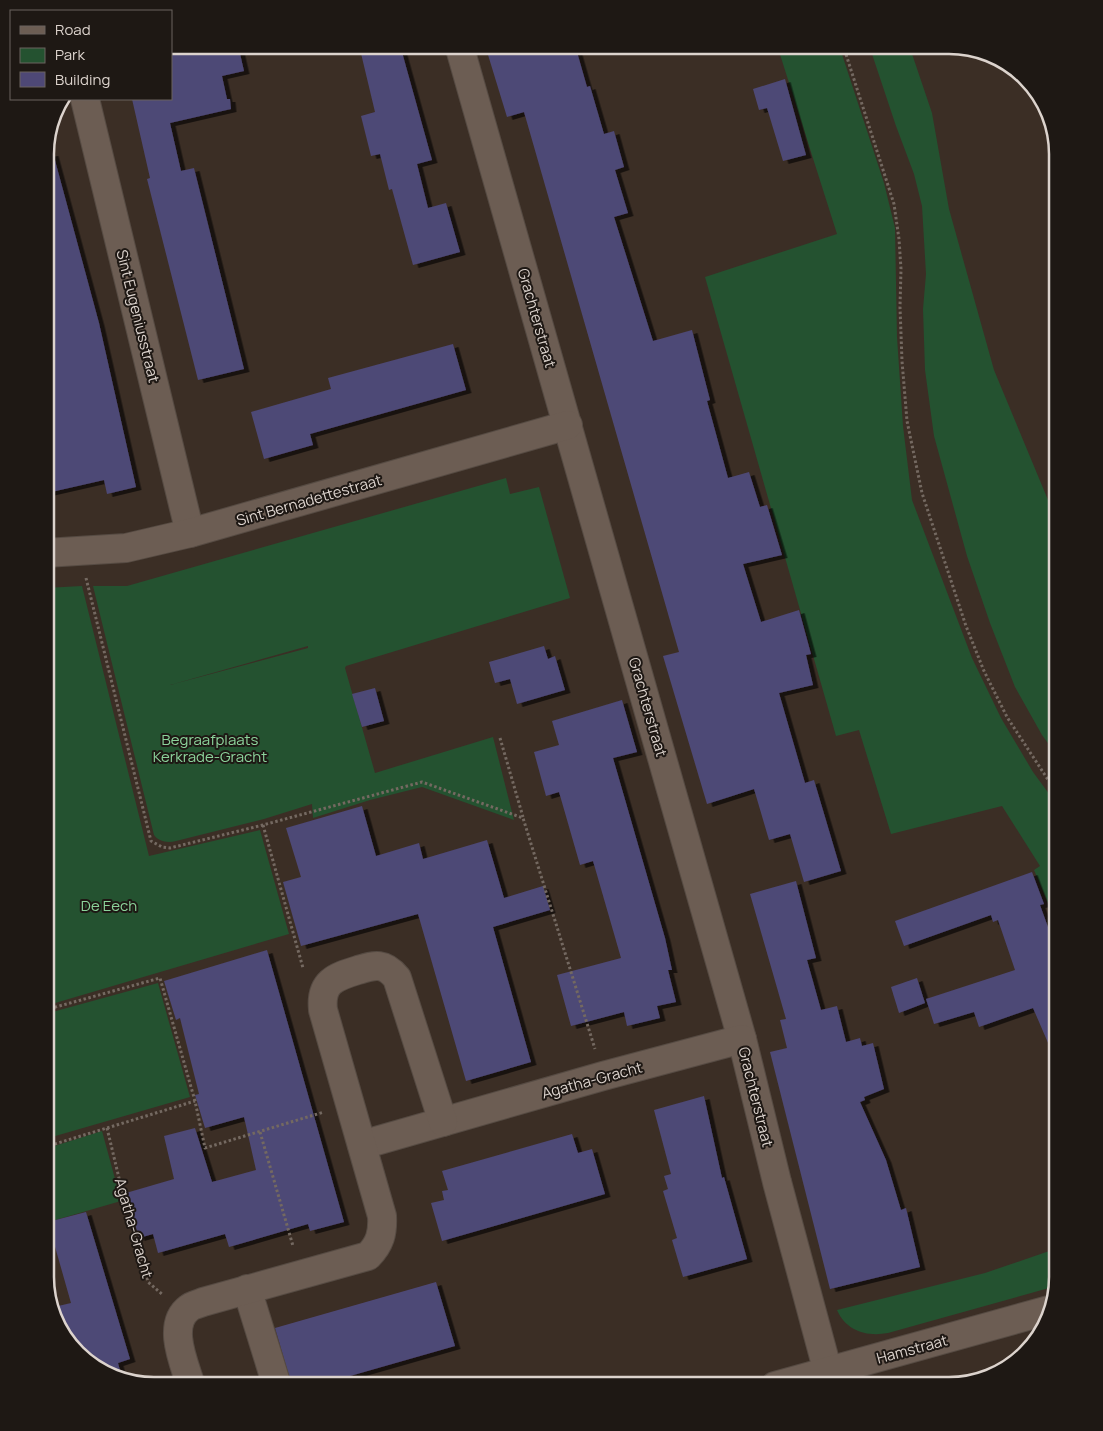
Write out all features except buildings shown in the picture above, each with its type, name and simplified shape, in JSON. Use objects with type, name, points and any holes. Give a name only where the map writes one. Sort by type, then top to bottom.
[{"type":"street","name":"Grachterstraat","points":[[462,54],[742,1039],[777,1182],[828,1372]]},
{"type":"street","name":"Sint Eugeniusstraat","points":[[85,100],[190,533]]},
{"type":"street","name":"Sint Bernadettestraat","points":[[54,552],[126,548],[190,533],[568,425]]},
{"type":"street","points":[[188,1377],[177,1337],[179,1323],[188,1308],[247,1289],[368,1256],[382,1237],[382,1216],[322,1010],[322,1003],[328,986],[336,976],[375,965],[384,967],[393,974],[400,985],[443,1122]]},
{"type":"street","name":"Agatha-Gracht","points":[[362,1145],[603,1076],[742,1039]]},
{"type":"street","points":[[247,1289],[274,1377]]},
{"type":"street","name":"Hamstraat","points":[[809,1377],[1043,1312]]},
{"type":"path","points":[[846,54],[894,204],[902,269],[900,307],[907,421],[922,493],[966,626],[984,671],[1007,717],[1049,780]]},
{"type":"path","points":[[80,551],[151,841],[162,848],[170,848],[263,825],[422,782],[523,818]]},
{"type":"path","points":[[500,738],[603,1076]]},
{"type":"path","points":[[263,825],[304,970],[328,986]]},
{"type":"path","points":[[54,1007],[160,978],[195,1101],[205,1148],[350,1104]]},
{"type":"path","points":[[54,1143],[195,1101]]},
{"type":"path","name":"Agatha-Gracht","points":[[107,1128],[124,1200],[148,1282],[184,1314]]},
{"type":"path","points":[[260,1132],[301,1274]]},
{"type":"green space","points":[[780,54],[842,54],[884,183],[895,228],[897,337],[903,426],[912,500],[972,658],[1001,718],[1033,772],[1049,794],[1049,906],[1034,870],[1040,866],[1002,806],[891,834],[859,730],[836,736],[705,277],[837,234]]},
{"type":"green space","points":[[872,54],[912,54],[932,113],[949,209],[994,370],[1049,502],[1049,745],[1015,687],[990,623],[967,556],[934,436],[925,370],[923,309],[926,274],[922,206],[914,174]]},
{"type":"green space","name":"Begraafplaats Kerkrade-Gracht","points":[[506,478],[510,494],[539,487],[570,598],[346,666],[345,668],[375,773],[493,737],[514,820],[422,787],[370,800],[313,818],[312,804],[264,819],[176,841],[161,841],[154,835],[93,586],[127,586]],"holes":[[[308,646],[308,648],[170,685]]]},
{"type":"green space","name":"De Eech","points":[[82,586],[149,856],[260,830],[289,934],[54,1003],[54,588]]},
{"type":"green space","points":[[158,983],[190,1097],[54,1136],[54,1012]]},
{"type":"green space","points":[[102,1131],[121,1201],[54,1220],[54,1146]]},
{"type":"green space","points":[[1049,1251],[1048,1288],[888,1333],[872,1334],[858,1331],[846,1323],[837,1310],[985,1273]]}]
